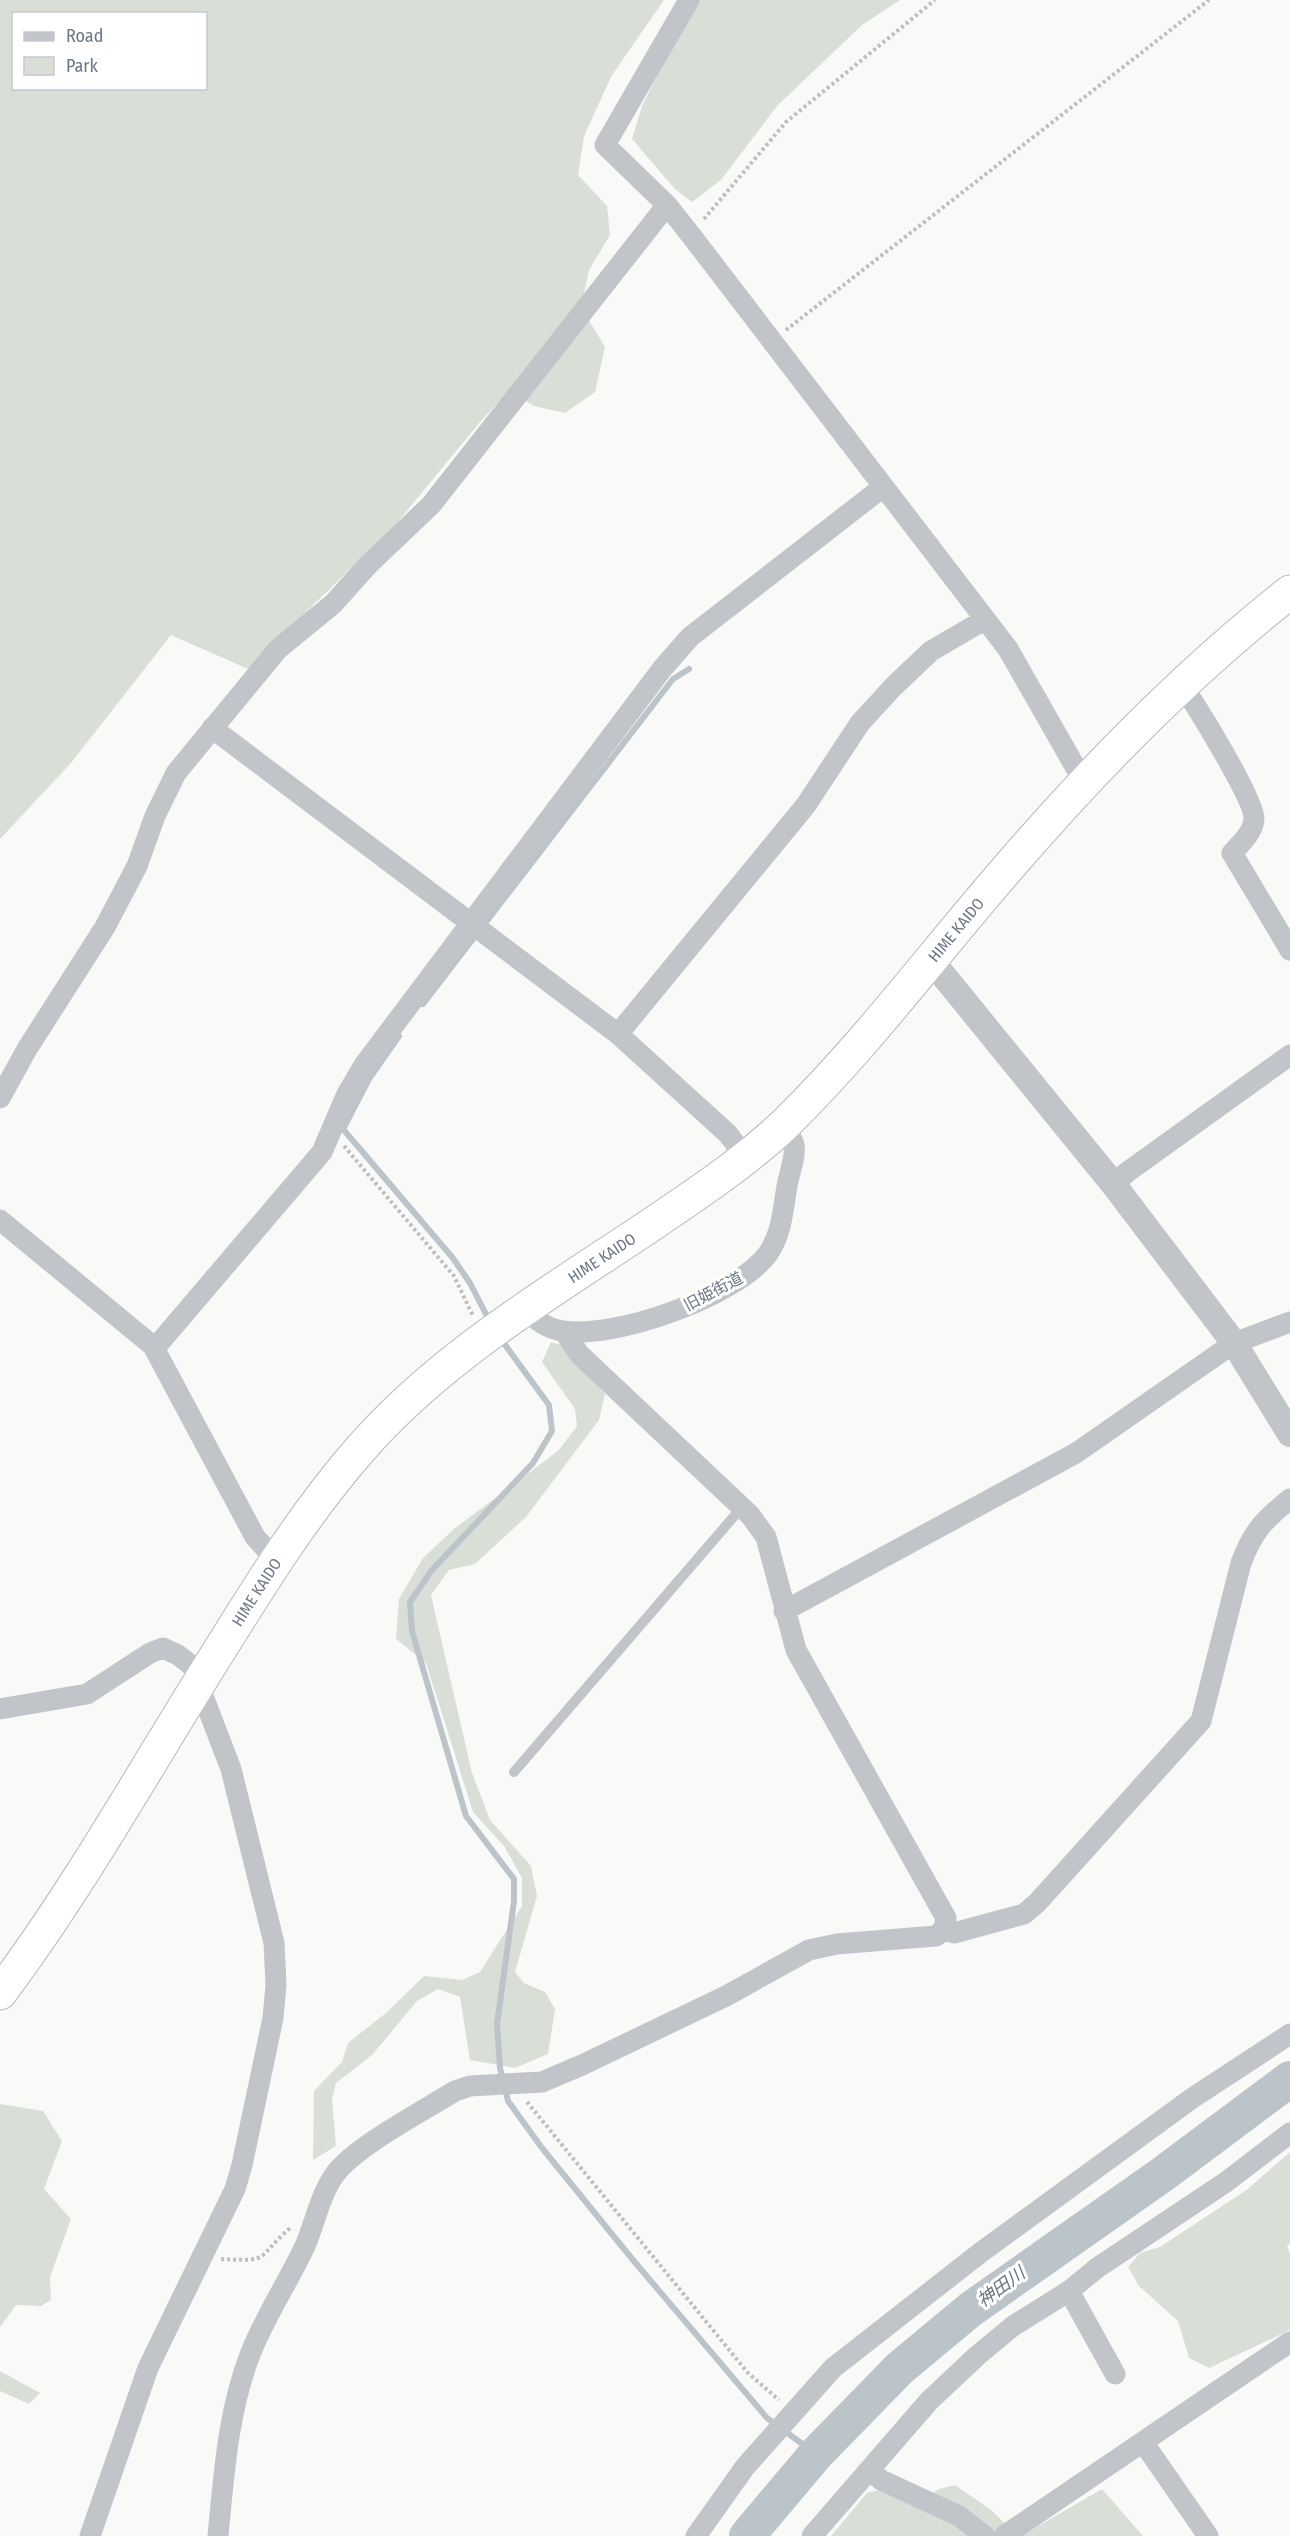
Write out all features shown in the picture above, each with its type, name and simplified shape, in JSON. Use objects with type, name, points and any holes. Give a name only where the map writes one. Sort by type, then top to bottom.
[{"type":"highway","name":"HIME KAIDO","points":[[0,1993],[95,1856],[198,1683],[276,1560],[316,1503],[360,1449],[412,1396],[501,1326],[714,1182],[784,1125],[834,1071],[930,958],[1087,781],[1182,685],[1286,604]]},
{"type":"street","points":[[689,0],[605,145],[667,205],[1008,649],[1077,770],[1087,781]]},
{"type":"street","points":[[0,1098],[27,1049],[105,927],[137,866],[155,816],[176,773],[278,649],[333,604],[368,565],[431,505],[667,205]]},
{"type":"street","points":[[153,1346],[161,1341],[322,1152],[346,1094],[364,1065],[477,929],[662,669],[690,637],[882,487]]},
{"type":"street","points":[[618,1034],[806,805],[860,723],[931,651],[984,620]]},
{"type":"street","points":[[1182,685],[1194,701],[1246,797],[1254,818],[1249,834],[1232,853],[1290,950]]},
{"type":"street","points":[[212,728],[618,1034],[728,1134],[746,1158]]},
{"type":"street","points":[[930,958],[1114,1185],[1234,1343],[1290,1434]]},
{"type":"street","points":[[1114,1185],[1126,1173],[1290,1055]]},
{"type":"street","name":"旧姫街道","points":[[501,1326],[539,1323],[564,1331],[616,1328],[663,1316],[712,1295],[756,1267],[768,1252],[779,1231],[794,1146],[784,1125]]},
{"type":"street","points":[[0,1220],[153,1346],[255,1537],[276,1560]]},
{"type":"street","points":[[784,1611],[1076,1453],[1234,1343],[1290,1322]]},
{"type":"street","points":[[218,2536],[226,2450],[239,2391],[251,2352],[313,2226],[324,2194],[335,2174],[356,2154],[455,2091],[470,2086],[542,2082],[726,1996],[809,1950],[837,1944],[936,1936],[944,1929],[946,1918],[796,1650],[766,1537],[742,1507],[579,1354],[564,1331]]},
{"type":"street","points":[[944,1929],[954,1933],[1024,1914],[1038,1903],[1201,1721],[1241,1563],[1251,1538],[1263,1521],[1290,1499]]},
{"type":"street","points":[[0,1709],[87,1694],[150,1653],[163,1648],[178,1655],[196,1669],[198,1683],[231,1769],[274,1943],[276,1985],[273,2018],[235,2189],[148,2368],[90,2536]]},
{"type":"street","points":[[696,2536],[745,2467],[833,2368],[980,2253],[1191,2099],[1290,2034]]},
{"type":"street","points":[[812,2536],[929,2402],[978,2355],[1013,2326],[1069,2291],[1097,2268],[1226,2182],[1290,2133]]},
{"type":"street","points":[[1069,2291],[1115,2374]]},
{"type":"street","points":[[1004,2536],[1290,2342]]},
{"type":"street","points":[[1143,2442],[1208,2536]]},
{"type":"street","points":[[870,2470],[881,2480],[959,2516],[985,2536]]},
{"type":"lane","points":[[514,1772],[742,1507]]},
{"type":"path","points":[[690,234],[786,122],[935,0]]},
{"type":"path","points":[[771,341],[1209,0]]},
{"type":"path","points":[[330,1136],[344,1146],[454,1276],[501,1326]]},
{"type":"path","points":[[517,2085],[538,2118],[763,2389],[783,2423]]},
{"type":"path","points":[[201,2256],[254,2261],[263,2258],[295,2225],[313,2226]]},
{"type":"green space","points":[[0,0],[664,0],[612,75],[584,136],[578,175],[607,206],[610,235],[589,270],[581,307],[605,347],[595,392],[565,413],[534,406],[509,391],[480,422],[396,524],[248,669],[171,635],[71,763],[0,839]]},
{"type":"green space","points":[[695,0],[900,0],[862,25],[777,106],[721,180],[692,202],[675,189],[632,139],[642,106]]},
{"type":"green space","points":[[551,1342],[564,1346],[605,1394],[599,1420],[526,1517],[475,1564],[449,1570],[431,1595],[472,1773],[490,1820],[531,1866],[537,1896],[515,1972],[524,1983],[545,1992],[555,2009],[548,2054],[515,2068],[470,2060],[460,1997],[438,1989],[417,2001],[372,2055],[336,2083],[332,2099],[336,2146],[313,2160],[314,2091],[342,2062],[348,2043],[386,2013],[424,1976],[462,1980],[480,1972],[522,1906],[522,1878],[504,1846],[473,1812],[426,1663],[396,1639],[399,1599],[423,1558],[454,1529],[558,1451],[577,1426],[575,1409],[542,1362]]},
{"type":"green space","points":[[0,2104],[43,2111],[62,2141],[44,2189],[71,2219],[50,2277],[51,2300],[41,2306],[16,2305],[0,2327]]},
{"type":"green space","points":[[1290,2152],[1290,2244],[1287,2246],[1290,2254],[1290,2330],[1209,2368],[1189,2358],[1178,2321],[1139,2286],[1128,2267],[1140,2253],[1160,2247],[1248,2189]]},
{"type":"green space","points":[[0,2371],[40,2393],[29,2404],[0,2391]]},
{"type":"green space","points":[[955,2485],[991,2510],[1018,2536],[831,2536],[867,2493],[879,2490],[915,2506],[939,2489]]},
{"type":"green space","points":[[1102,2489],[1143,2536],[1021,2536]]},
{"type":"waterway","points":[[423,1004],[673,679],[689,669]]},
{"type":"waterway","points":[[399,1036],[369,1079],[343,1129],[452,1257],[470,1283],[490,1322]]},
{"type":"waterway","points":[[500,1338],[549,1405],[552,1431],[533,1463],[432,1570],[410,1602],[412,1631],[466,1816],[514,1879],[514,1901],[497,2024],[500,2068],[508,2101],[542,2148],[633,2260],[767,2418],[816,2454]]},
{"type":"waterway","name":"神田川","points":[[747,2536],[816,2454],[900,2368],[971,2309],[1163,2174],[1290,2079]]}]
